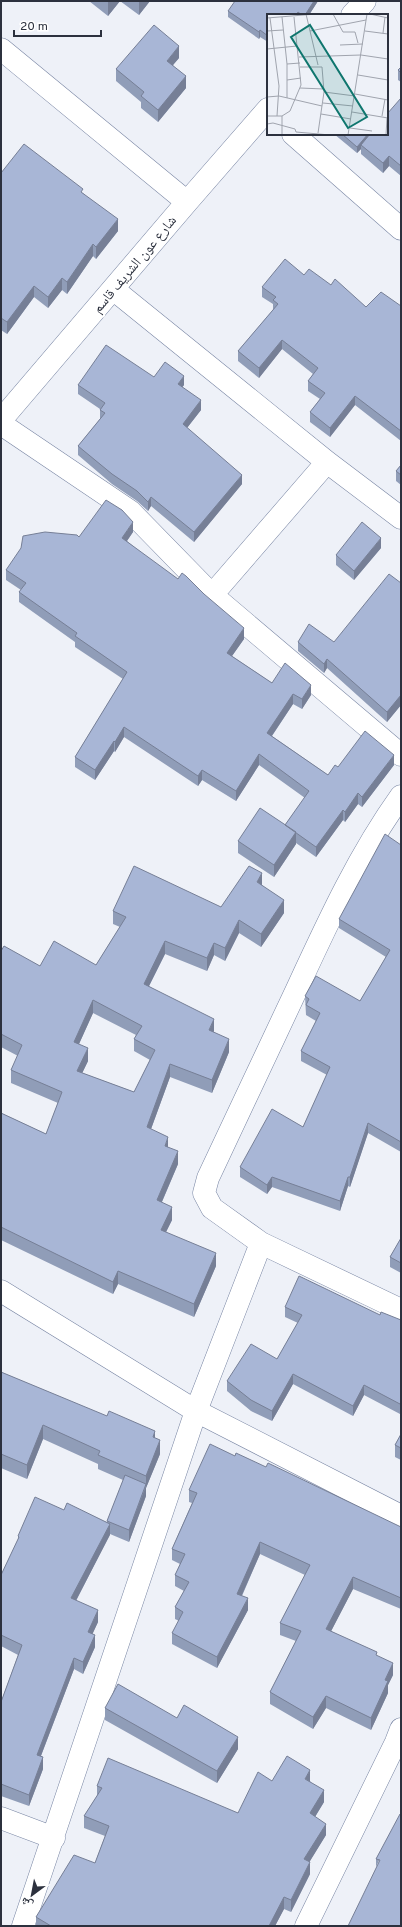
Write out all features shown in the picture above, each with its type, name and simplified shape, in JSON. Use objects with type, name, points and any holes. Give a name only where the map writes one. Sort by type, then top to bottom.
[{"type":"street","points":[[353,14],[365,1]]},
{"type":"street","points":[[1,49],[186,202]]},
{"type":"street","name":"شارع عون الشريف قاسم","points":[[1,420],[186,202],[267,111]]},
{"type":"street","points":[[294,135],[401,229]]},
{"type":"street","points":[[113,289],[327,462],[401,518]]},
{"type":"street","points":[[1,424],[130,511],[212,595],[401,755]]},
{"type":"street","points":[[212,595],[327,462]]},
{"type":"street","points":[[401,796],[394,820],[350,881],[315,950],[208,1178],[204,1193],[212,1208],[260,1243],[401,1310]]},
{"type":"street","points":[[23,1926],[54,1838],[196,1411],[260,1243]]},
{"type":"street","points":[[1,1291],[196,1411],[401,1516]]},
{"type":"street","points":[[306,1926],[399,1739]]},
{"type":"street","points":[[1,1818],[54,1838]]},
{"type":"building","points":[[235,1],[314,1],[306,14],[301,14],[298,12],[297,14],[267,14],[267,35],[260,30],[259,32],[228,11]]},
{"type":"building","points":[[154,25],[179,46],[167,61],[186,76],[158,110],[141,96],[144,92],[116,69]]},
{"type":"building","points":[[401,98],[401,166],[389,156],[383,163],[361,145],[369,135],[388,135],[388,113]]},
{"type":"building","points":[[343,135],[367,135],[357,147]]},
{"type":"building","points":[[24,144],[83,189],[81,192],[118,219],[96,247],[93,244],[67,282],[62,278],[48,297],[34,286],[7,322],[1,318],[1,173]]},
{"type":"building","points":[[285,259],[304,275],[309,269],[331,285],[335,279],[366,307],[381,292],[401,306],[401,431],[355,396],[330,428],[310,412],[325,393],[308,381],[318,368],[282,340],[259,368],[238,351],[278,304],[273,300],[276,297],[262,287]]},
{"type":"building","points":[[106,345],[154,377],[165,362],[184,376],[178,384],[201,400],[183,424],[242,475],[194,532],[151,497],[148,502],[137,491],[112,474],[78,446],[105,413],[100,410],[105,403],[78,385]]},
{"type":"building","points":[[401,465],[401,475],[396,471]]},
{"type":"building","points":[[106,500],[122,510],[133,522],[122,538],[178,579],[182,573],[244,628],[227,653],[272,683],[285,663],[311,685],[302,699],[293,694],[267,733],[328,775],[335,765],[338,767],[365,731],[394,755],[362,797],[358,793],[345,812],[343,810],[316,847],[285,825],[309,791],[259,754],[236,791],[202,770],[198,776],[124,727],[95,770],[75,757],[127,672],[75,636],[77,633],[19,592],[26,583],[6,570],[21,548],[23,536],[45,532],[77,535],[79,537]]},
{"type":"building","points":[[362,522],[381,538],[354,571],[336,555]]},
{"type":"building","points":[[389,574],[401,583],[401,695],[387,712],[327,659],[324,664],[298,642],[309,624],[334,642]]},
{"type":"building","points":[[260,808],[296,832],[274,865],[238,841]]},
{"type":"building","points":[[385,834],[401,845],[401,1142],[368,1123],[350,1177],[348,1177],[340,1201],[272,1177],[267,1185],[240,1167],[272,1109],[303,1127],[330,1067],[301,1051],[320,1013],[306,1005],[309,999],[305,996],[316,976],[360,1001],[390,950],[339,919]]},
{"type":"building","points":[[134,866],[221,907],[249,866],[262,873],[257,882],[284,900],[261,934],[239,920],[225,948],[214,943],[207,958],[165,941],[144,984],[214,1019],[209,1030],[229,1039],[212,1080],[170,1064],[147,1127],[168,1137],[165,1146],[178,1151],[157,1200],[172,1207],[161,1230],[216,1253],[194,1304],[118,1271],[113,1282],[1,1227],[1,1113],[46,1134],[62,1092],[11,1070],[22,1045],[1,1034],[1,951],[4,946],[40,966],[54,941],[96,965],[126,917],[113,911]],"holes":[[[93,1000],[142,1026],[134,1039],[155,1050],[134,1092],[77,1071],[88,1048],[74,1042]]]},
{"type":"building","points":[[401,1238],[401,1263],[390,1257]]},
{"type":"building","points":[[299,1276],[380,1315],[381,1312],[401,1320],[400,1404],[364,1385],[353,1406],[293,1374],[272,1411],[251,1400],[227,1381],[251,1344],[277,1359],[302,1315],[285,1307]]},
{"type":"building","points":[[1,1372],[107,1416],[109,1411],[155,1431],[153,1437],[160,1440],[146,1476],[98,1455],[100,1451],[43,1425],[27,1465],[1,1454]]},
{"type":"building","points":[[401,1434],[401,1448],[395,1445]]},
{"type":"building","points":[[210,1444],[235,1456],[236,1453],[266,1467],[268,1463],[401,1527],[401,1598],[353,1577],[326,1629],[377,1652],[376,1655],[393,1663],[385,1680],[388,1681],[371,1718],[326,1696],[313,1717],[270,1692],[301,1631],[280,1623],[310,1565],[260,1542],[237,1594],[248,1598],[217,1657],[172,1633],[183,1612],[175,1607],[189,1582],[175,1575],[185,1554],[172,1549],[197,1493],[189,1490]]},
{"type":"building","points":[[125,1475],[146,1484],[129,1530],[107,1521]]},
{"type":"building","points":[[35,1497],[64,1510],[67,1503],[110,1524],[71,1598],[98,1610],[88,1632],[95,1635],[83,1662],[74,1658],[37,1755],[43,1757],[29,1795],[1,1784],[1,1702],[22,1645],[1,1635],[1,1575],[19,1537],[18,1536]]},
{"type":"building","points":[[118,1684],[177,1718],[184,1705],[238,1737],[217,1771],[105,1708]]},
{"type":"building","points":[[287,1756],[310,1770],[305,1779],[324,1790],[310,1813],[326,1824],[304,1859],[310,1862],[291,1900],[284,1897],[269,1926],[51,1926],[36,1917],[74,1855],[95,1863],[109,1826],[84,1816],[102,1788],[97,1786],[108,1758],[238,1813],[258,1772],[272,1781]]},
{"type":"building","points":[[400,1814],[401,1926],[348,1926],[380,1860],[376,1859]]}]
